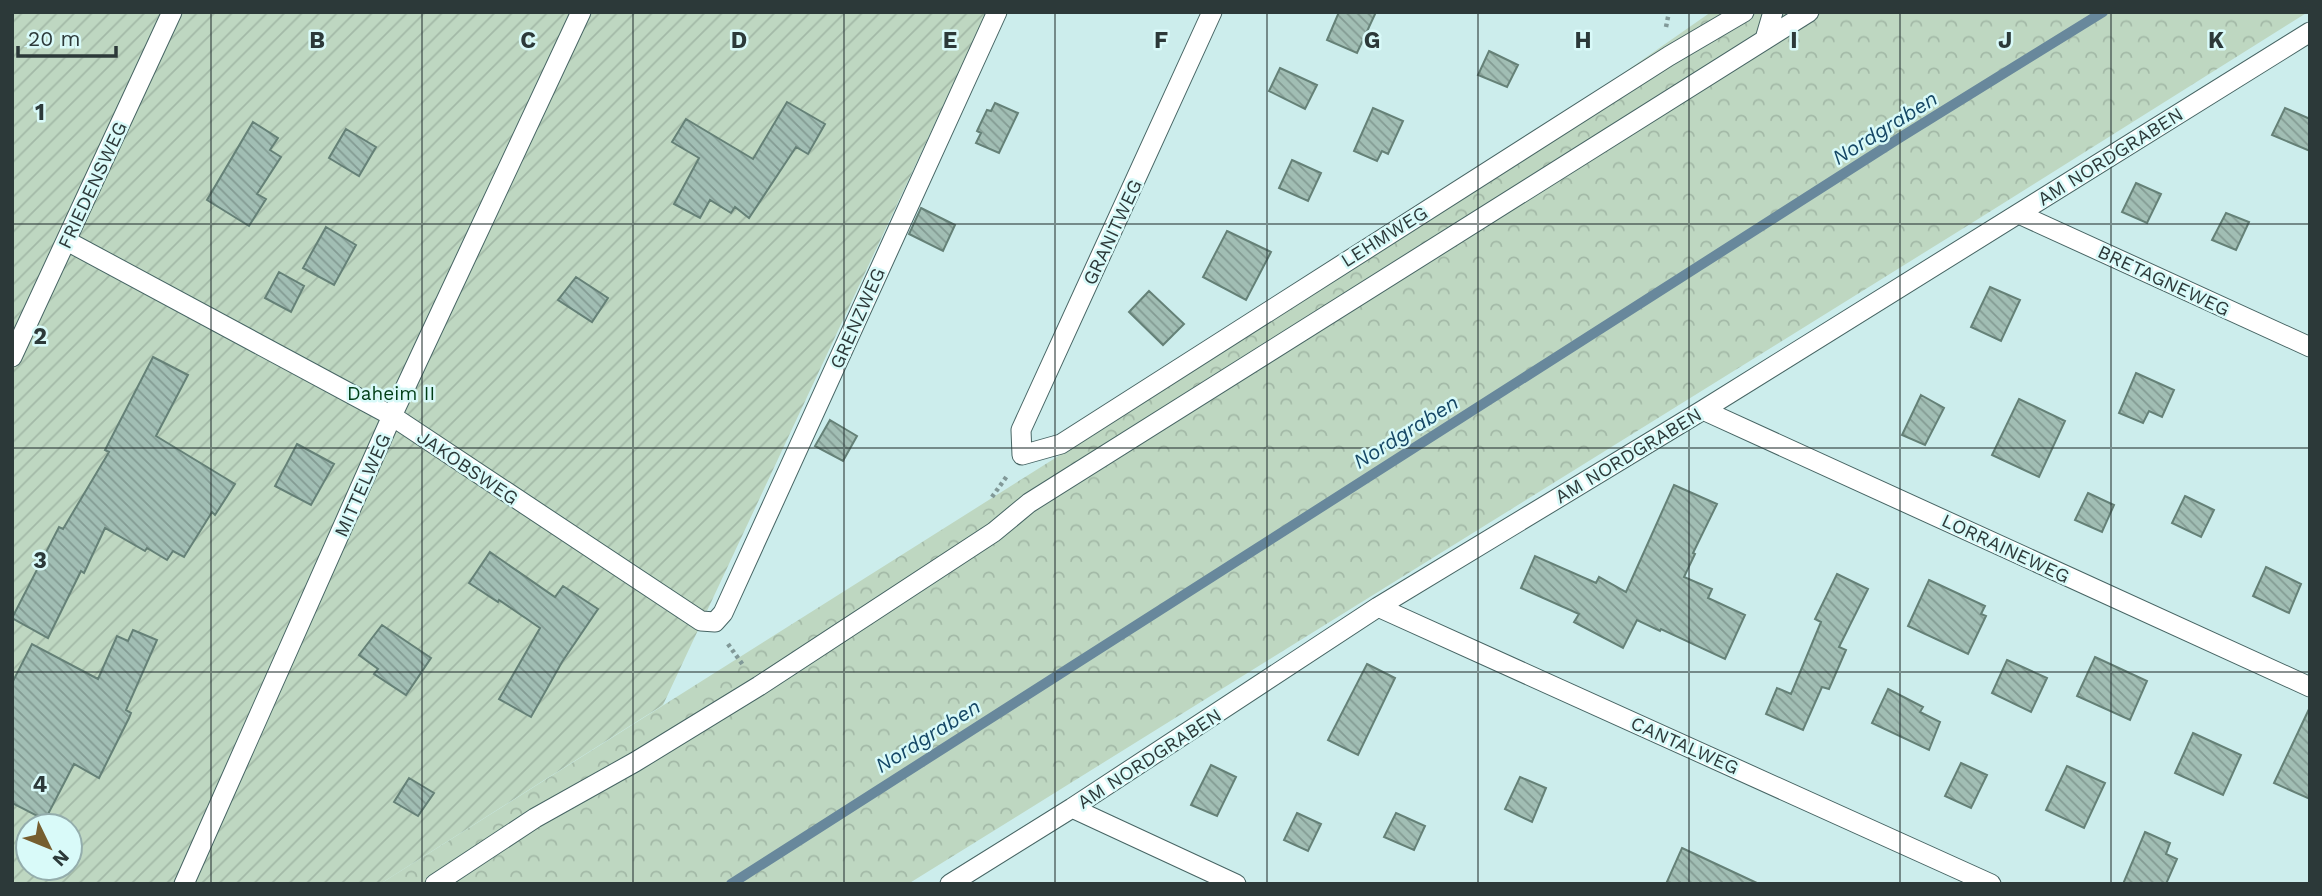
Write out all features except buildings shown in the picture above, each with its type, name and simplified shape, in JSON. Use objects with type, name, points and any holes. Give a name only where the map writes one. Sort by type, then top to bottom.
[{"type":"lane","name":"FRIEDENSWEG","points":[[12,357],[172,12]]},
{"type":"lane","name":"MITTELWEG","points":[[184,884],[392,416],[580,12]]},
{"type":"lane","name":"GRENZWEG","points":[[715,622],[723,613],[996,12]]},
{"type":"lane","name":"GRANITWEG","points":[[1022,455],[1021,430],[1212,12]]},
{"type":"lane","name":"LEHMWEG","points":[[1022,455],[1061,444],[1657,63],[1744,12]]},
{"type":"lane","points":[[1765,39],[1773,12]]},
{"type":"lane","points":[[435,884],[535,818],[635,762],[759,686],[994,532],[1029,503],[1809,12]]},
{"type":"lane","name":"AM NORDGRABEN","points":[[950,884],[1072,808],[1378,607],[1703,410],[2310,32]]},
{"type":"lane","name":"BRETAGNEWEG","points":[[2019,214],[2310,346]]},
{"type":"lane","name":"JAKOBSWEG","points":[[66,240],[392,416],[701,621],[715,622]]},
{"type":"lane","name":"LORRAINEWEG","points":[[1703,410],[2310,687]]},
{"type":"lane","name":"CANTALWEG","points":[[1378,607],[1991,884]]},
{"type":"lane","points":[[1072,808],[1236,884]]},
{"type":"path","points":[[715,622],[759,686]]},
{"type":"green space","name":"Daheim II","points":[[12,12],[987,12],[663,705],[380,884],[12,884]]},
{"type":"green space","points":[[1711,12],[2308,12],[908,884],[380,884],[1225,351]]},
{"type":"waterway","name":"Nordgraben","points":[[731,884],[1901,137],[2103,12]]}]
